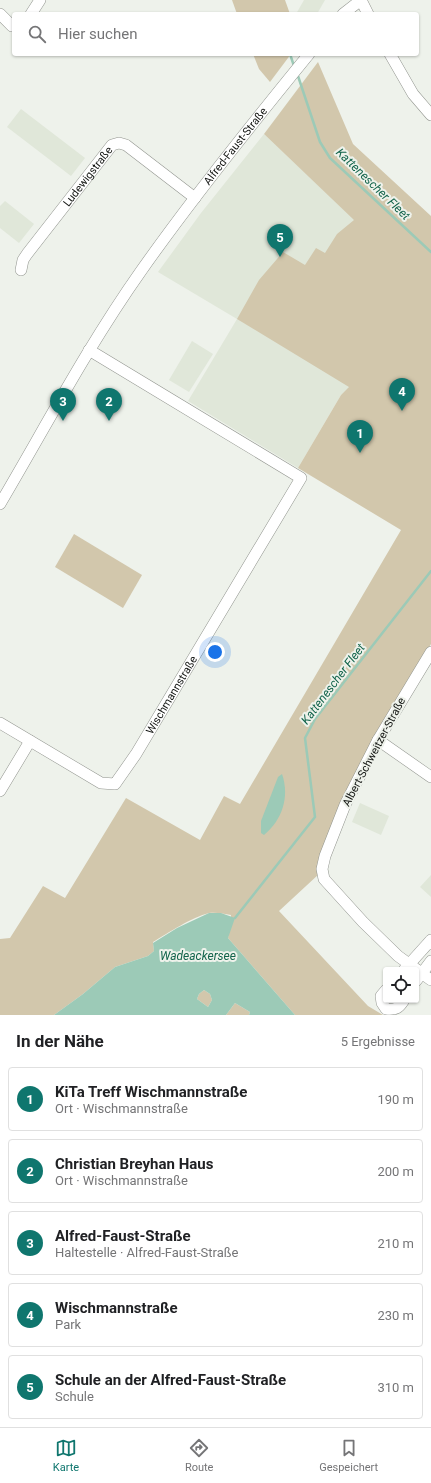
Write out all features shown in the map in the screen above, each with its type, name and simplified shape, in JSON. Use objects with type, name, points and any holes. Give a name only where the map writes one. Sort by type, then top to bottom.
[{"type":"street","points":[[32,12],[40,0]]},
{"type":"street","points":[[346,12],[361,0],[367,12]]},
{"type":"street","points":[[0,14],[12,26]]},
{"type":"street","points":[[391,56],[413,94],[431,116]]},
{"type":"street","name":"Alfred-Faust-Straße","points":[[0,504],[89,350],[140,272],[195,198],[305,58]]},
{"type":"street","name":"Ludewigstraße","points":[[21,270],[23,260],[27,254],[112,145],[119,143],[126,145],[195,198]]},
{"type":"street","name":"Wischmannstraße","points":[[0,723],[101,783],[115,784],[136,754],[302,478],[89,350]]},
{"type":"street","name":"Albert-Schweitzer-Straße","points":[[407,967],[324,879],[322,869],[325,856],[345,805],[378,740],[431,652]]},
{"type":"street","points":[[378,740],[431,777]]},
{"type":"street","points":[[0,791],[30,741]]},
{"type":"street","points":[[407,967],[431,940]]},
{"type":"street","points":[[419,977],[431,960]]},
{"type":"street","name":"Albert-Schweitzer-Straße","points":[[419,977],[431,980]]},
{"type":"street","points":[[383,994],[381,996],[382,1003],[386,1009],[393,1010],[399,1008],[402,1003]]},
{"type":"shaded area","points":[[232,0],[285,0],[289,12],[236,12]]},
{"type":"shaded area","points":[[304,0],[325,0],[318,12],[297,12]]},
{"type":"shaded area","points":[[254,56],[290,56],[270,82],[259,69]]},
{"type":"shaded area","points":[[318,62],[353,144],[431,216],[431,644],[374,738],[319,874],[279,911],[368,1006],[383,1015],[295,1015],[228,938],[231,915],[209,913],[195,918],[153,942],[154,951],[148,956],[115,967],[83,994],[54,1015],[0,1015],[0,939],[10,938],[43,886],[65,898],[126,798],[200,840],[224,796],[240,804],[401,530],[298,468],[341,395],[349,387],[237,319],[259,280],[283,252],[305,265],[316,248],[325,253],[337,234],[354,220],[264,134]]},
{"type":"shaded area","points":[[21,109],[85,158],[71,176],[7,127]]},
{"type":"shaded area","points":[[264,134],[378,242],[386,354],[341,395],[298,468],[188,401],[237,319],[158,272],[201,213]]},
{"type":"shaded area","points":[[5,201],[34,224],[19,243],[0,228],[0,206]]},
{"type":"shaded area","points":[[192,341],[213,354],[189,392],[169,380]]},
{"type":"shaded area","points":[[74,534],[142,575],[123,608],[55,567]]},
{"type":"shaded area","points":[[360,803],[389,816],[381,835],[352,822]]},
{"type":"shaded area","points":[[431,875],[431,897],[420,887]]},
{"type":"shaded area","points":[[204,990],[210,994],[212,1000],[208,1007],[197,999],[199,994]]},
{"type":"shaded area","points":[[235,1003],[250,1012],[249,1015],[226,1015]]},
{"type":"water","points":[[282,774],[285,791],[283,808],[276,822],[264,835],[261,833],[261,821],[278,777]]},
{"type":"water","name":"Wadeackersee","points":[[209,913],[221,913],[235,918],[228,938],[295,1015],[249,1015],[250,1012],[235,1003],[226,1015],[54,1015],[83,994],[115,967],[148,956],[154,951],[153,943],[177,928]],"holes":[[[204,990],[210,994],[212,1000],[208,1007],[197,999],[199,994]]]},
{"type":"waterway","name":"Kattenescher Fleet","points":[[291,56],[294,66]]},
{"type":"waterway","name":"Kattenescher Fleet","points":[[297,73],[320,142],[330,158],[431,252]]},
{"type":"waterway","name":"Kattenescher Fleet","points":[[235,918],[315,817],[305,738],[315,719],[431,571]]},
{"type":"place","name":"Schule an der Alfred-Faust-Straße","points":[[280,257]]},
{"type":"place","name":"Wischmannstraße","points":[[402,411]]},
{"type":"place","name":"Alfred-Faust-Straße","points":[[63,421]]},
{"type":"place","name":"Christian Breyhan Haus","points":[[109,421]]},
{"type":"place","name":"KiTa Treff Wischmannstraße","points":[[360,453]]}]
